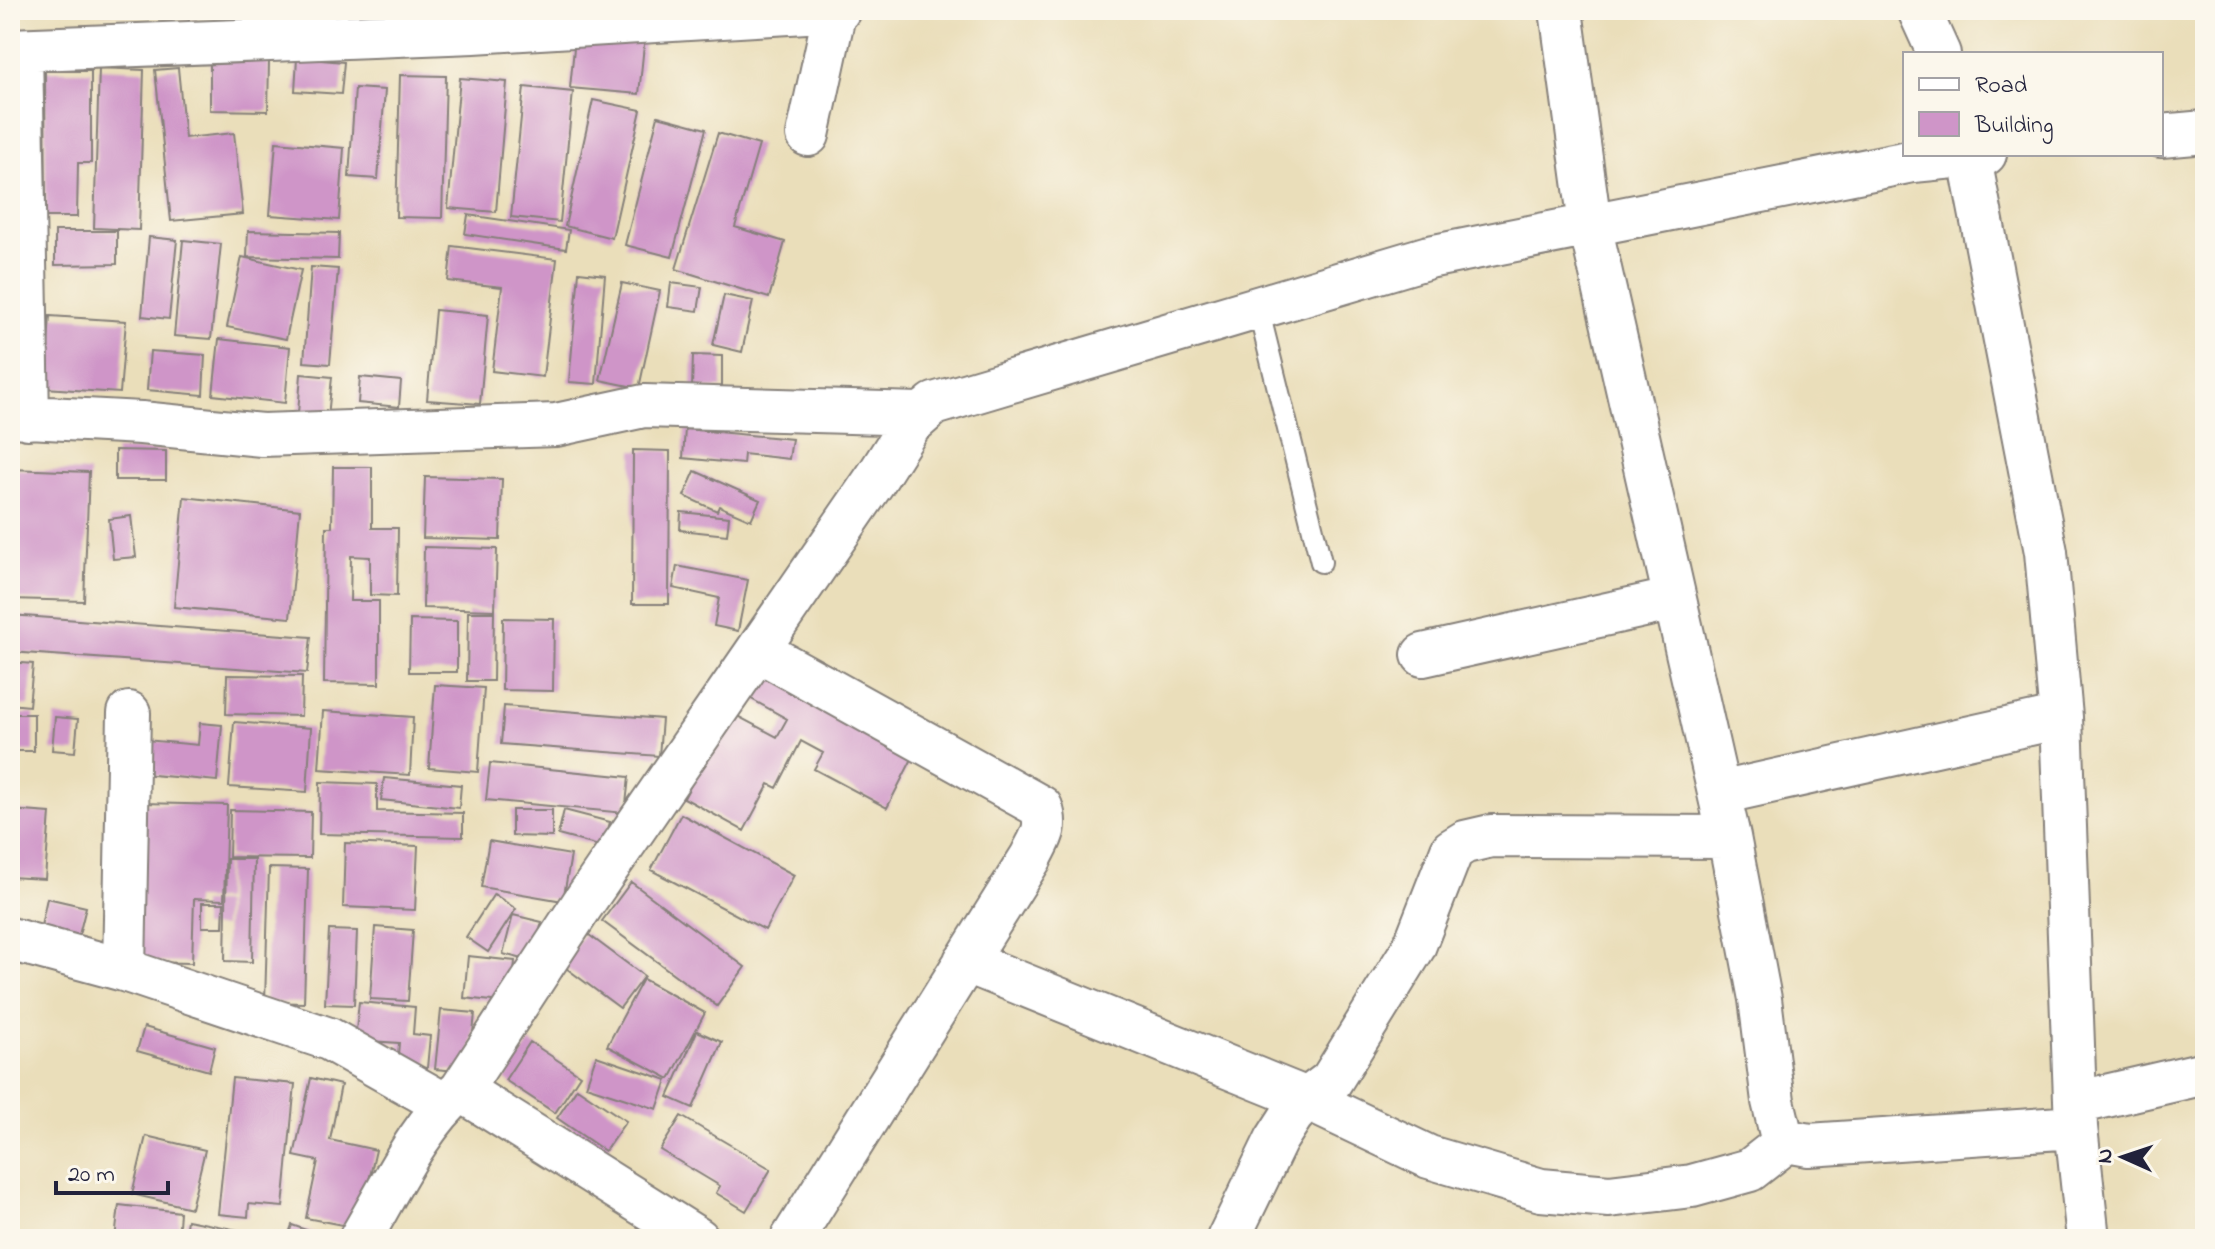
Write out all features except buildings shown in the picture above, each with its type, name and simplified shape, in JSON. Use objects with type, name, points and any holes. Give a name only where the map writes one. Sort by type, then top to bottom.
[{"type":"street","points":[[808,135],[837,10],[474,32],[15,50],[19,417],[141,423],[262,435],[543,426],[644,406],[920,414]]},
{"type":"street","points":[[1561,10],[1590,225],[1720,793],[1760,999],[1773,1101],[1781,1134],[1787,1141],[1809,1145],[2076,1115],[2205,1073]]},
{"type":"street","points":[[1919,10],[1938,52]]},
{"type":"street","points":[[2163,136],[2205,132]]},
{"type":"street","points":[[360,1239],[582,905],[920,414],[934,404],[1429,257],[1913,161],[1964,156]]},
{"type":"street","points":[[1974,156],[2046,552],[2061,717],[2076,1115],[2088,1239]]},
{"type":"street","points":[[1423,655],[1675,599]]},
{"type":"street","points":[[758,650],[1041,807],[1046,820],[1031,857],[792,1239]]},
{"type":"street","points":[[124,970],[129,713]]},
{"type":"street","points":[[1720,793],[2061,717]]},
{"type":"street","points":[[1228,1239],[1276,1140],[1292,1115],[1331,1081],[1414,947],[1452,850],[1465,842],[1504,836],[1729,837]]},
{"type":"street","points":[[10,939],[124,970],[329,1039],[453,1097],[698,1239]]},
{"type":"street","points":[[965,961],[1307,1099],[1429,1157],[1541,1190],[1609,1196],[1692,1186],[1750,1170],[1787,1141]]},
{"type":"lane","points":[[1258,308],[1321,562]]}]
